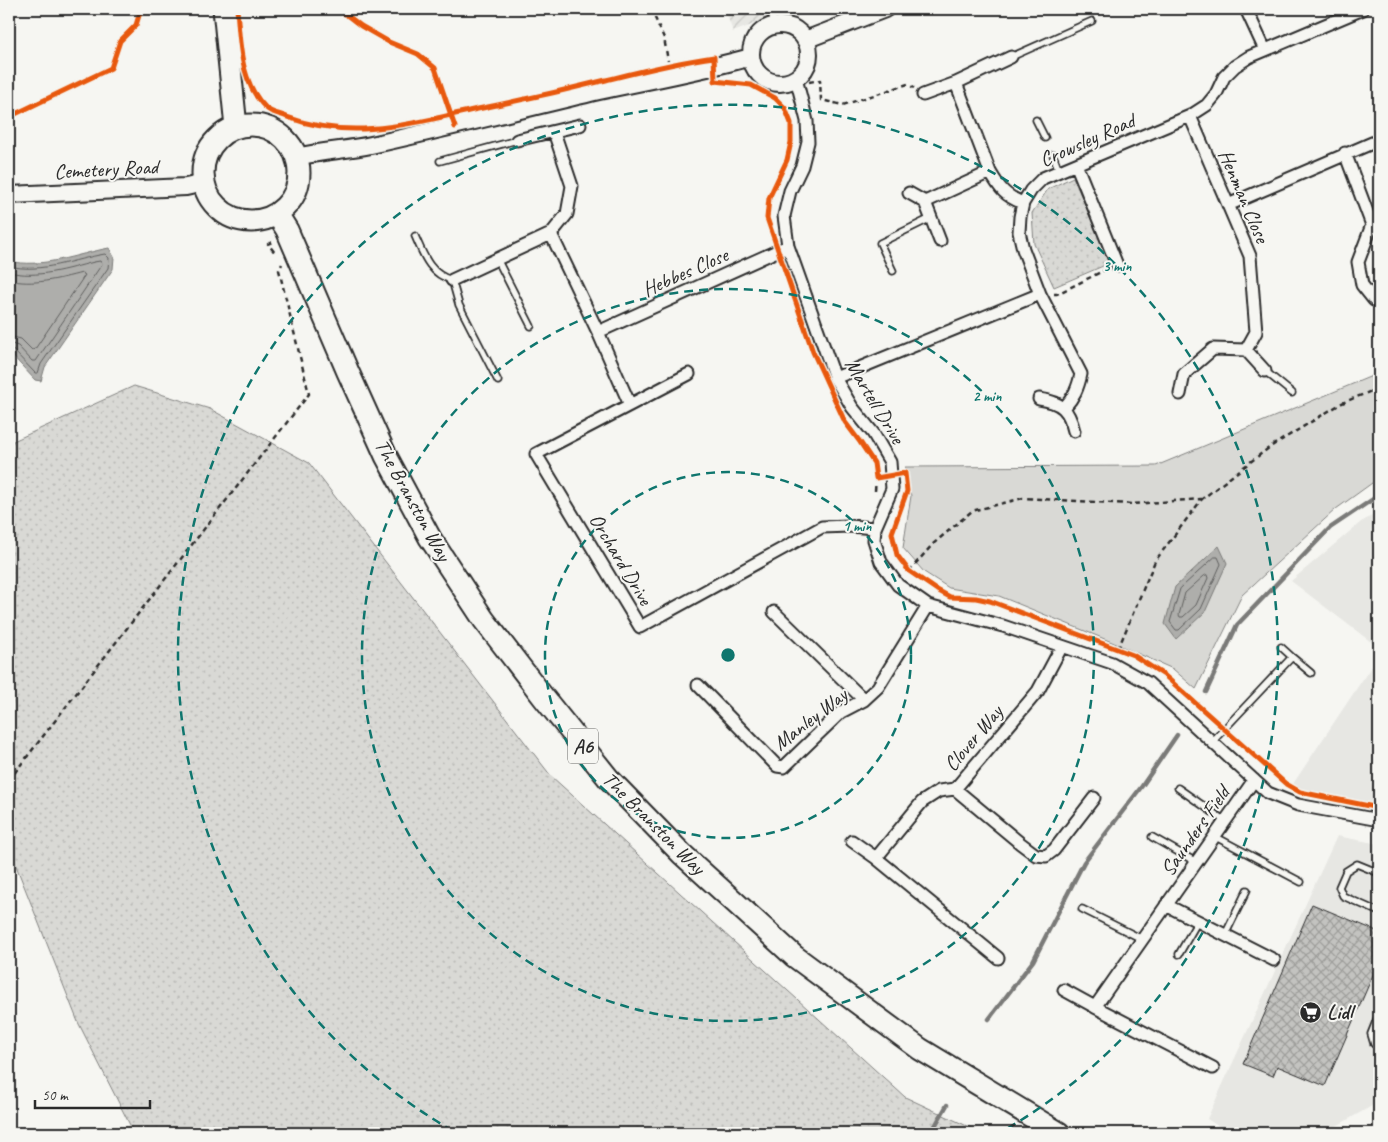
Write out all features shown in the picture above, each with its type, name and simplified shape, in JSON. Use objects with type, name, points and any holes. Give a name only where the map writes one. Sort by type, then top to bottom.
[{"type":"highway","points":[[224,9],[236,127]]},
{"type":"highway","points":[[251,125],[266,127],[279,134],[290,144],[297,157],[299,173],[296,189],[288,203],[282,222],[247,221],[232,217],[219,209],[210,197],[204,183],[203,169],[207,155],[214,143],[224,133],[236,127],[251,125]]},
{"type":"highway","name":"The Branston Way","points":[[282,222],[386,456],[430,538],[484,620],[609,779],[682,854],[794,956],[920,1049],[1059,1133]]},
{"type":"main road","points":[[805,40],[885,9]]},
{"type":"main road","points":[[775,25],[794,29],[805,40],[809,54],[806,67],[796,83],[780,84],[763,79],[754,68],[750,57],[752,44],[764,30],[775,25]]},
{"type":"main road","points":[[297,157],[316,152],[363,147],[455,127],[672,74],[714,68],[750,57]]},
{"type":"main road","name":"Cemetery Road","points":[[9,195],[186,187],[204,183]]},
{"type":"street","points":[[1246,9],[1265,50]]},
{"type":"street","name":"Crowsley Road","points":[[1064,408],[1073,399],[1078,389],[1081,374],[1040,294],[1023,249],[1019,232],[1020,217],[1023,204],[1031,190],[1043,178],[1190,116],[1207,105],[1216,94],[1224,77],[1234,66],[1249,57],[1363,9]]},
{"type":"street","points":[[923,94],[956,83],[1011,57]]},
{"type":"street","name":"Martell Drive","points":[[796,83],[807,121],[808,142],[802,166],[790,191],[784,216],[788,246],[835,378],[852,407],[873,433],[890,462],[892,489],[875,528]]},
{"type":"street","points":[[956,83],[990,172],[998,186],[1009,198],[1023,204]]},
{"type":"street","name":"Henman Close","points":[[1190,116],[1250,256],[1256,332],[1246,350]]},
{"type":"street","points":[[517,140],[580,125]]},
{"type":"street","points":[[452,280],[551,234],[567,214],[572,186],[554,132]]},
{"type":"street","points":[[1228,204],[1379,140]]},
{"type":"street","points":[[1345,153],[1372,226],[1358,262],[1362,285],[1374,300]]},
{"type":"street","points":[[1076,164],[1117,265]]},
{"type":"street","points":[[925,202],[990,172]]},
{"type":"street","points":[[909,193],[925,202],[940,241]]},
{"type":"street","points":[[551,234],[598,332],[630,405]]},
{"type":"street","name":"Hebbes Close","points":[[598,332],[788,246]]},
{"type":"street","points":[[835,378],[1040,294]]},
{"type":"street","points":[[1180,394],[1184,374],[1213,348],[1246,350],[1265,371]]},
{"type":"street","name":"Orchard Drive","points":[[689,374],[536,454],[640,627],[822,527],[849,526],[875,528]]},
{"type":"street","points":[[1039,399],[1052,401],[1064,408],[1072,419],[1074,432]]},
{"type":"street","points":[[875,528],[874,540],[881,562],[898,585],[928,606],[1003,626],[1112,662],[1148,683],[1268,793],[1298,805],[1379,820]]},
{"type":"street","name":"Manley Way","points":[[698,685],[777,766],[784,767],[841,712],[864,700],[878,687],[928,606]]},
{"type":"street","points":[[774,612],[864,700]]},
{"type":"street","name":"Clover Way","points":[[876,858],[922,802],[939,791],[955,789],[1038,691],[1062,646]]},
{"type":"street","name":"Saunders Field","points":[[1095,1007],[1254,780]]},
{"type":"street","points":[[955,789],[1020,844],[1036,855],[1046,856],[1054,850],[1094,798]]},
{"type":"street","points":[[852,841],[876,858],[998,958]]},
{"type":"street","name":"Saunders Field","points":[[1166,904],[1274,960]]},
{"type":"street","points":[[1064,990],[1213,1068]]},
{"type":"lane","points":[[770,9],[775,25]]},
{"type":"lane","points":[[1011,57],[1092,22]]},
{"type":"lane","points":[[1036,120],[1045,138]]},
{"type":"lane","points":[[440,162],[517,140]]},
{"type":"lane","points":[[1053,155],[1059,171]]},
{"type":"lane","points":[[893,271],[880,243],[931,218]]},
{"type":"lane","points":[[415,236],[427,262],[433,270],[442,277],[452,280],[459,305],[498,381]]},
{"type":"lane","points":[[497,259],[532,326]]},
{"type":"lane","points":[[1265,371],[1292,393]]},
{"type":"lane","points":[[1281,648],[1311,673]]},
{"type":"lane","points":[[1212,742],[1292,657]]},
{"type":"lane","points":[[1178,788],[1225,821]]},
{"type":"lane","points":[[1214,836],[1301,882]]},
{"type":"lane","points":[[1152,837],[1196,862]]},
{"type":"lane","points":[[1379,873],[1357,864],[1346,871],[1339,887],[1342,896],[1379,912]]},
{"type":"lane","points":[[1225,935],[1247,890]]},
{"type":"lane","points":[[1082,908],[1142,939]]},
{"type":"lane","points":[[1179,954],[1198,921]]},
{"type":"lane","points":[[1379,1014],[1371,1034],[1374,1044],[1379,1046]]},
{"type":"path","points":[[651,9],[664,38],[667,56]]},
{"type":"path","points":[[660,67],[677,63]]},
{"type":"path","points":[[796,83],[820,80],[821,100],[843,105],[908,84],[923,94]]},
{"type":"path","points":[[9,780],[309,394],[279,270],[284,263],[268,244],[282,222]]},
{"type":"path","points":[[1040,294],[1057,294],[1117,265]]},
{"type":"path","points":[[1118,649],[1155,561],[1202,499],[1270,447],[1342,403],[1379,388]]},
{"type":"path","points":[[875,470],[876,478],[892,475]]},
{"type":"path","points":[[916,576],[908,569],[933,544],[972,511],[1023,498],[1133,504],[1202,499]]},
{"type":"path","points":[[1109,645],[1126,652]]},
{"type":"shaded area","points":[[725,9],[794,9],[733,32]]},
{"type":"shaded area","points":[[1073,177],[1110,263],[1054,287],[1034,244],[1032,213],[1048,189]]},
{"type":"shaded area","points":[[1379,373],[1379,478],[1336,509],[1242,595],[1196,689],[1173,669],[1112,642],[999,596],[949,588],[924,572],[903,548],[911,496],[905,467],[1156,466]]},
{"type":"shaded area","points":[[134,386],[210,409],[309,463],[551,776],[905,1097],[982,1133],[134,1133],[78,1022],[9,848],[9,443]]},
{"type":"shaded area","points":[[1379,512],[1379,648],[1291,581],[1361,522]]},
{"type":"shaded area","points":[[1379,655],[1379,805],[1291,787]]},
{"type":"shaded area","points":[[1337,836],[1379,844],[1379,1102],[1324,1133],[1229,1133],[1207,1119]]},
{"type":"water","points":[[109,248],[114,257],[113,269],[45,367],[41,381],[35,380],[9,352],[9,261],[21,263],[47,262]]},
{"type":"water","points":[[1219,546],[1227,563],[1205,612],[1176,639],[1165,624],[1175,587]]},
{"type":"building","name":"Lidl","points":[[1312,904],[1379,932],[1379,961],[1325,1086],[1277,1066],[1273,1076],[1243,1064]]},
{"type":"waterway","points":[[1206,692],[1237,625],[1330,528],[1379,495]]},
{"type":"waterway","points":[[989,1019],[1033,961],[1084,862],[1142,786],[1177,735]]},
{"type":"waterway","points":[[931,1133],[947,1105]]},
{"type":"cycle path","points":[[9,117],[111,68],[120,41],[136,25],[141,9]]},
{"type":"cycle path","points":[[237,9],[243,62],[246,75],[257,98],[270,111],[311,124],[334,128],[357,129],[403,125],[540,96],[687,61],[714,57],[715,81],[751,85],[775,98],[785,108],[791,123],[791,142],[787,160],[769,198],[767,218],[813,352],[845,422],[874,463],[876,478],[905,473],[907,491],[892,533],[897,555],[909,571],[950,597],[976,598],[990,601],[1133,655],[1164,675],[1286,784],[1300,792],[1379,808]]},
{"type":"cycle path","points":[[339,9],[361,26],[389,42],[418,54],[435,68],[455,127]]},
{"type":"place","name":"Lidl","points":[[1311,1012]]}]
